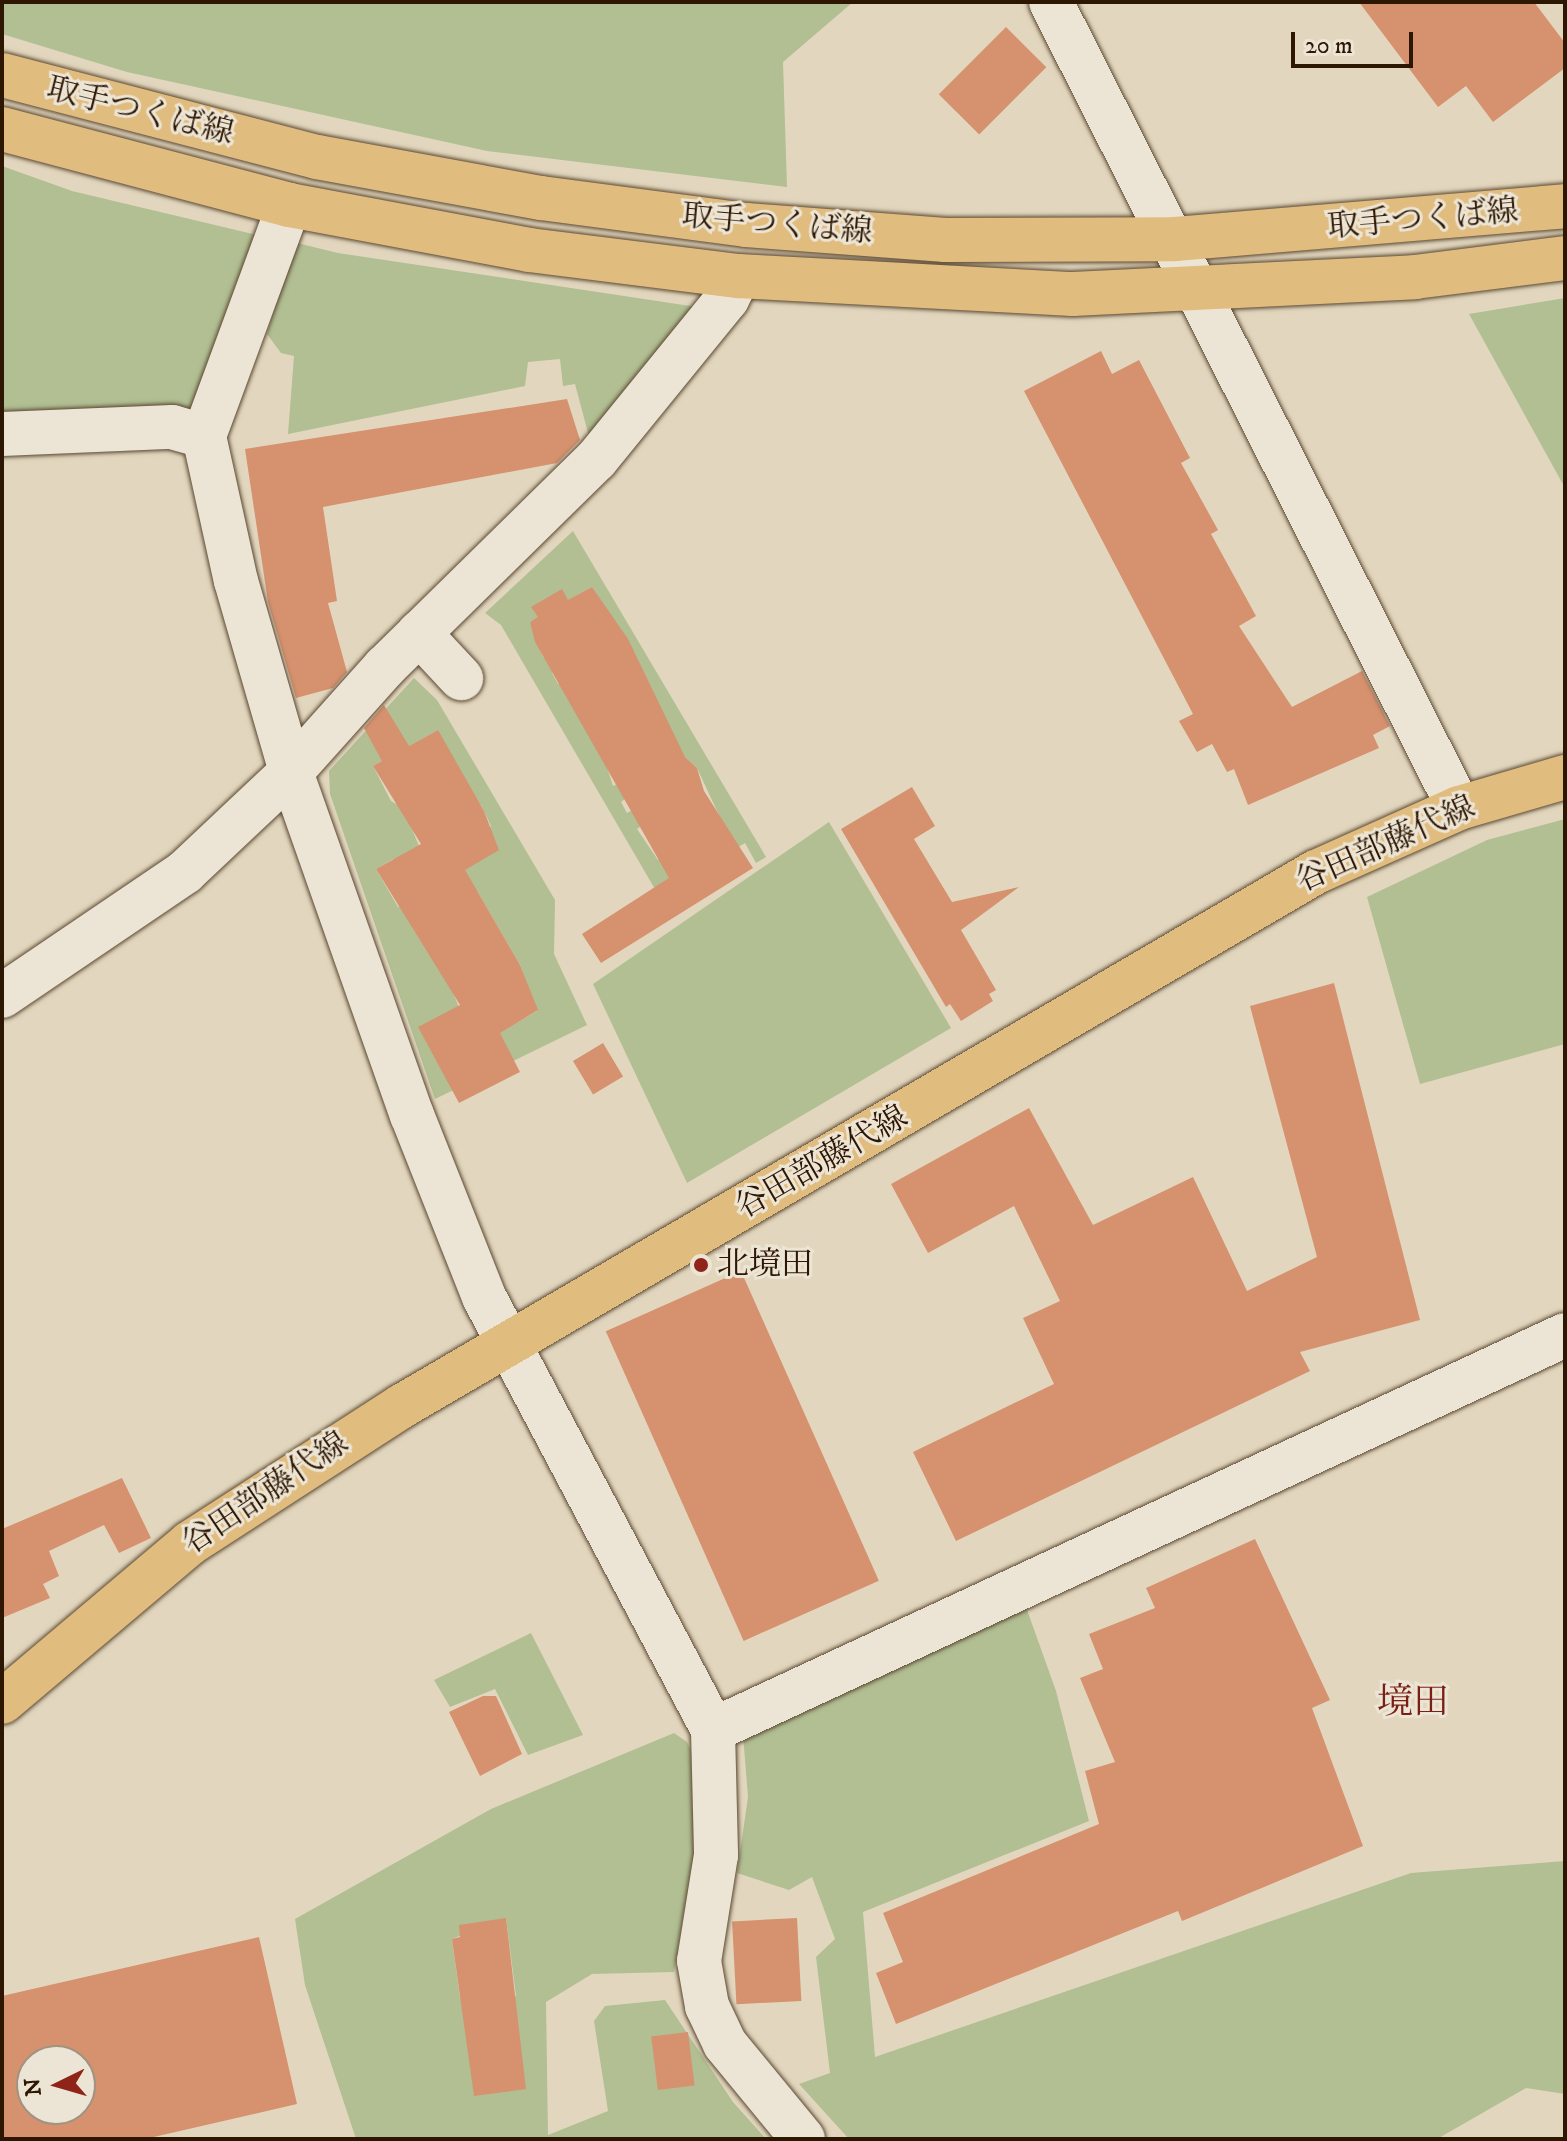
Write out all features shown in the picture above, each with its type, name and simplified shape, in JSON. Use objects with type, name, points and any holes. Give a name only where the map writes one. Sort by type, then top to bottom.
[{"type":"main road","name":"取手つくば線","points":[[2,75],[317,157],[541,198],[746,225],[945,240],[1175,239],[1565,206]]},
{"type":"main road","name":"取手つくば線","points":[[2,129],[289,205],[529,250],[738,276],[1073,294],[1415,277],[1565,258]]},
{"type":"main road","name":"谷田部藤代線","points":[[2,1702],[190,1543],[291,1474],[506,1346],[1263,902],[1459,808],[1565,777]]},
{"type":"street","points":[[1051,2],[1201,289],[1459,808]]},
{"type":"street","points":[[289,205],[204,436],[236,581],[291,772],[412,1115],[506,1346],[713,1730],[716,1855],[699,1961],[707,2006],[725,2044],[803,2139]]},
{"type":"street","points":[[2,996],[185,872],[291,772],[419,633],[596,460],[727,299],[738,276]]},
{"type":"street","points":[[2,434],[172,427],[204,436]]},
{"type":"street","points":[[419,633],[461,678]]},
{"type":"street","points":[[713,1730],[1565,1335]]},
{"type":"green space","points":[[2,2],[853,2],[783,62],[787,187],[487,151],[127,72],[2,34]]},
{"type":"green space","points":[[2,166],[72,191],[257,235],[191,418],[2,421]]},
{"type":"green space","points":[[293,242],[338,253],[697,307],[591,444],[575,384],[563,386],[560,359],[528,362],[525,386],[288,434],[294,356],[281,353],[267,334]]},
{"type":"green space","points":[[1565,298],[1565,488],[1469,314]]},
{"type":"green space","points":[[573,531],[766,857],[756,863],[745,843],[659,896],[501,625],[485,613]],"holes":[[[592,587],[633,654],[558,684],[552,673],[570,660],[543,657],[530,622]],[[685,757],[697,768],[724,826],[658,860],[637,829],[656,816],[646,802],[627,813],[621,802],[640,788],[633,776],[613,786],[605,761]]]},
{"type":"green space","points":[[414,678],[437,700],[555,900],[554,954],[587,1025],[435,1099],[330,794],[329,771]],"holes":[[[438,730],[447,821],[481,805],[491,826],[436,886],[403,808],[391,801],[373,766]],[[393,859],[415,897],[398,907],[376,869]],[[477,891],[520,965],[537,1011],[475,1047],[452,990],[412,927]]]},
{"type":"green space","points":[[1565,819],[1565,1044],[1420,1084],[1367,897],[1487,840]]},
{"type":"green space","points":[[829,822],[951,1028],[687,1183],[593,984]]},
{"type":"green space","points":[[1026,1607],[1056,1691],[1089,1821],[863,1912],[875,2057],[1411,1873],[1565,1861],[1565,2094],[1526,2088],[1437,2139],[849,2139],[799,2084],[830,2073],[816,1957],[835,1939],[812,1877],[789,1890],[737,1873],[748,1797],[743,1735]]},
{"type":"green space","points":[[531,1633],[583,1735],[528,1755],[495,1689],[450,1707],[434,1680]]},
{"type":"green space","points":[[674,1733],[687,1742],[699,1769],[696,1842],[674,1972],[592,1974],[546,2002],[548,2135],[608,2111],[594,2021],[605,2006],[665,2000],[733,2102],[766,2139],[356,2139],[305,1985],[295,1919],[491,1809]],"holes":[[[506,1918],[516,1996],[460,1998],[452,1939]]]},
{"type":"building","points":[[1359,2],[1534,2],[1565,43],[1565,68],[1493,122],[1466,86],[1438,107]]},
{"type":"building","points":[[1006,27],[1046,67],[979,134],[939,94]]},
{"type":"building","points":[[1101,351],[1112,374],[1139,360],[1190,458],[1181,463],[1218,530],[1211,534],[1256,616],[1239,626],[1292,707],[1362,671],[1390,726],[1373,735],[1379,748],[1248,805],[1234,769],[1227,772],[1212,744],[1197,752],[1179,721],[1193,714],[1024,391]]},
{"type":"building","points":[[567,399],[580,440],[557,463],[323,507],[337,601],[328,603],[347,672],[333,688],[296,698],[268,602],[245,449]]},
{"type":"building","points":[[592,587],[628,639],[685,757],[697,768],[704,791],[753,868],[601,963],[582,934],[669,878],[535,642],[530,622],[538,617],[531,607],[562,589],[568,600]]},
{"type":"building","points":[[384,705],[409,746],[438,730],[484,811],[499,850],[465,870],[520,965],[538,1010],[500,1033],[520,1072],[459,1103],[418,1027],[460,1005],[376,869],[421,844],[373,766],[382,761],[364,728]]},
{"type":"building","points":[[912,787],[935,826],[914,839],[952,902],[1019,887],[961,930],[996,990],[989,994],[993,1001],[961,1021],[950,1004],[946,1007],[841,829]]},
{"type":"building","points":[[1334,983],[1420,1320],[1300,1352],[1310,1371],[956,1541],[913,1452],[1054,1384],[1023,1318],[1060,1301],[1014,1206],[928,1253],[891,1184],[1029,1108],[1093,1225],[1193,1177],[1247,1291],[1317,1257],[1250,1006]]},
{"type":"building","points":[[603,1043],[623,1076],[593,1094],[573,1061]]},
{"type":"building","points":[[741,1271],[879,1581],[744,1641],[606,1331]]},
{"type":"building","points":[[122,1478],[151,1538],[119,1553],[104,1525],[49,1551],[59,1576],[43,1584],[50,1598],[2,1618],[2,1529]]},
{"type":"building","points":[[1255,1539],[1330,1700],[1312,1708],[1363,1846],[1182,1921],[1178,1911],[896,2024],[876,1973],[903,1962],[883,1913],[1099,1824],[1085,1771],[1115,1762],[1080,1678],[1103,1669],[1089,1634],[1155,1608],[1146,1588]]},
{"type":"building","points":[[483,1696],[496,1696],[522,1754],[480,1776],[449,1712]]},
{"type":"building","points":[[506,1918],[526,2089],[474,2096],[452,1939],[460,1937],[459,1925]]},
{"type":"building","points":[[797,1918],[801,2001],[736,2004],[732,1921]]},
{"type":"building","points":[[259,1937],[297,2104],[145,2139],[2,2139],[2,1996]]},
{"type":"building","points":[[688,2032],[695,2086],[658,2090],[651,2037]]},
{"type":"place","name":"北境田","points":[[701,1265]]},
{"type":"district","name":"境田","points":[[1413,1703]]}]
